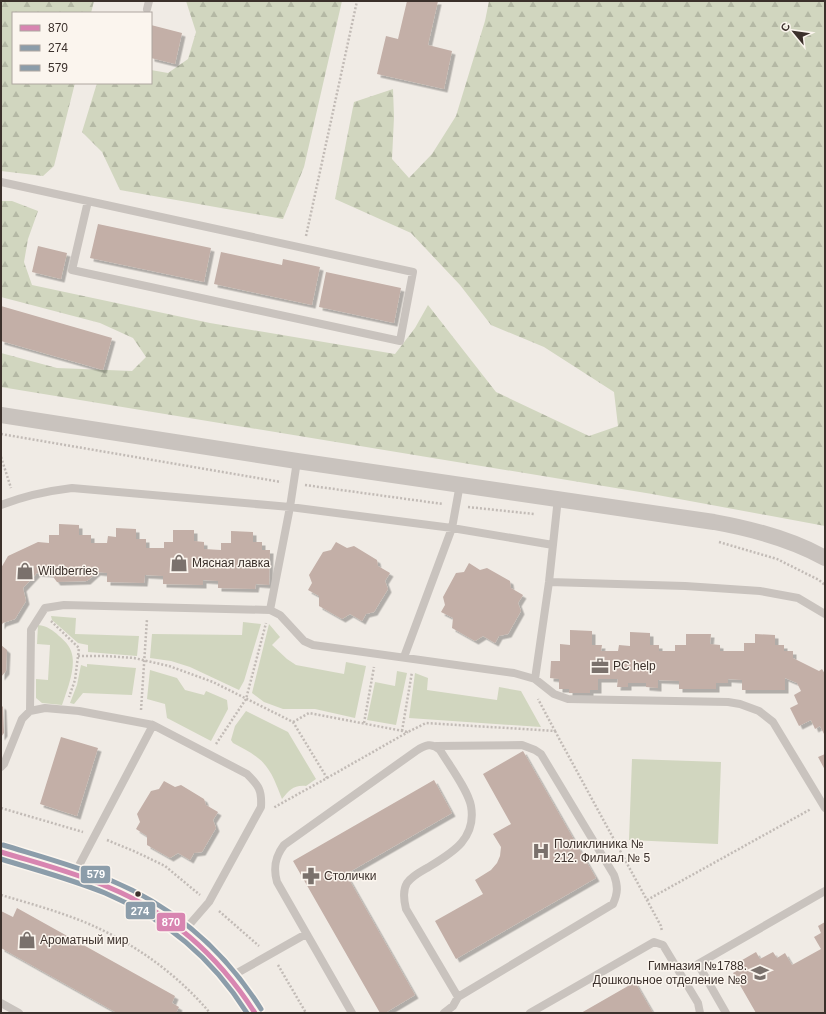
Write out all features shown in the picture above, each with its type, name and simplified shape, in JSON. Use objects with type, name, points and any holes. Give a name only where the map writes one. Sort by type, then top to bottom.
[{"type":"street","points":[[1,414],[297,462],[558,498],[734,525],[799,545],[825,558]]},
{"type":"street","points":[[1,852],[91,880],[127,896],[148,908],[183,932],[204,949],[230,978],[255,1013]]},
{"type":"lane","points":[[1,182],[304,248],[413,272],[400,342],[72,270],[88,201]]},
{"type":"lane","points":[[270,610],[297,462]]},
{"type":"lane","points":[[404,657],[452,528],[460,484]]},
{"type":"lane","points":[[1,505],[16,499],[49,491],[72,488],[290,507],[452,528],[553,545]]},
{"type":"lane","points":[[535,679],[549,582],[558,498]]},
{"type":"lane","points":[[549,582],[685,586],[760,591],[798,598],[825,614]]},
{"type":"lane","points":[[30,711],[31,630],[45,608],[64,605],[270,610],[280,615],[288,622],[304,641],[313,645],[404,657],[526,676],[535,679],[554,694],[568,699],[728,702],[740,704],[759,711],[773,722],[823,806]]},
{"type":"lane","points":[[1,767],[4,764],[22,719],[30,711],[45,708],[79,711],[153,725],[247,774],[258,785],[262,795],[261,807],[209,902],[183,932]]},
{"type":"lane","points":[[74,875],[153,725]]},
{"type":"lane","points":[[352,1013],[277,882],[274,872],[278,853],[284,845],[426,744],[436,746],[522,745],[541,754],[614,876],[618,890],[617,897],[613,904],[458,997],[454,1006],[444,1013]]},
{"type":"lane","points":[[436,746],[440,750],[468,797],[471,807],[471,821],[466,838],[459,847],[416,875],[407,883],[404,892],[404,900],[406,909],[458,997]]},
{"type":"lane","points":[[726,1013],[698,964],[825,891]]},
{"type":"lane","points":[[230,978],[306,934]]},
{"type":"lane","points":[[530,1013],[654,942],[663,945],[698,1003],[700,1013]]},
{"type":"lane","points":[[1,1003],[19,1013]]},
{"type":"path","points":[[304,248],[357,1]]},
{"type":"path","points":[[1,434],[293,484],[456,506],[556,517]]},
{"type":"path","points":[[1,457],[16,499]]},
{"type":"path","points":[[712,540],[778,559],[819,580],[825,585]]},
{"type":"path","points":[[141,722],[148,607]]},
{"type":"path","points":[[209,754],[246,699],[270,610]]},
{"type":"path","points":[[42,613],[79,648],[75,680],[65,710]]},
{"type":"path","points":[[364,723],[376,653]]},
{"type":"path","points":[[78,656],[134,658],[144,662],[169,666],[213,682],[293,722],[327,778]]},
{"type":"path","points":[[402,731],[414,659]]},
{"type":"path","points":[[526,676],[661,926],[663,945]]},
{"type":"path","points":[[293,722],[309,713],[408,732]]},
{"type":"path","points":[[261,807],[268,811],[426,723],[555,731]]},
{"type":"path","points":[[647,900],[823,806]]},
{"type":"path","points":[[1,808],[94,835]]},
{"type":"path","points":[[1,895],[72,917],[97,927],[118,938],[167,970],[187,988],[210,1013]]},
{"type":"green space","points":[[1,1],[94,1],[91,12],[12,12],[12,84],[75,84],[54,166],[43,176],[1,171]]},
{"type":"green space","points":[[186,1],[342,1],[304,167],[283,219],[120,190],[102,152],[82,132],[97,84],[152,84],[152,70],[168,73],[188,59],[196,32]]},
{"type":"green space","points":[[489,1],[825,1],[825,526],[652,494],[1,387],[1,353],[57,368],[132,371],[146,357],[133,338],[100,323],[1,297],[1,201],[12,201],[38,211],[28,239],[24,262],[32,285],[210,323],[395,354],[415,328],[428,305],[496,392],[589,436],[618,426],[614,392],[544,347],[491,325],[460,285],[411,233],[335,199],[354,102],[393,89],[394,117],[392,159],[409,178],[432,154],[456,116],[485,21]]},
{"type":"green space","points":[[51,616],[76,618],[75,634],[139,636],[137,656],[88,652],[88,645],[78,643],[52,620]]},
{"type":"green space","points":[[243,622],[261,624],[244,681],[239,690],[190,667],[171,661],[150,658],[152,634],[242,635]]},
{"type":"green space","points":[[269,624],[280,637],[272,645],[296,665],[344,674],[346,662],[366,666],[355,718],[315,709],[283,709],[264,702],[252,693]]},
{"type":"green space","points":[[38,625],[47,627],[54,632],[66,643],[73,657],[69,685],[62,705],[42,703],[36,698],[36,679],[48,680],[50,645],[37,644]]},
{"type":"green space","points":[[87,664],[136,668],[132,695],[83,693],[74,704],[70,703],[77,685],[81,665],[87,667]]},
{"type":"green space","points":[[150,670],[177,678],[185,690],[204,695],[206,691],[227,700],[228,709],[211,741],[167,718],[165,704],[147,699]]},
{"type":"green space","points":[[397,671],[407,673],[396,725],[367,720],[375,682],[395,686]]},
{"type":"green space","points":[[415,673],[428,678],[427,690],[497,700],[499,687],[521,691],[541,727],[409,718]]},
{"type":"green space","points":[[246,711],[288,732],[316,779],[306,786],[295,787],[282,799],[273,777],[263,762],[233,743],[231,740],[235,726]]},
{"type":"green space","points":[[632,759],[721,762],[718,844],[629,840]]},
{"type":"building","points":[[407,1],[438,1],[428,45],[452,51],[444,89],[377,74],[386,36],[398,39]]},
{"type":"building","points":[[152,25],[182,33],[175,64],[152,58]]},
{"type":"building","points":[[98,224],[211,248],[204,282],[90,258]]},
{"type":"building","points":[[38,246],[67,253],[61,279],[32,272]]},
{"type":"building","points":[[221,252],[282,265],[283,259],[320,267],[312,305],[214,284]]},
{"type":"building","points":[[326,272],[401,288],[394,323],[319,307]]},
{"type":"building","points":[[1,306],[112,338],[103,370],[1,341]]},
{"type":"building","points":[[59,524],[79,525],[79,535],[91,535],[91,543],[107,543],[108,536],[116,537],[116,528],[136,529],[136,539],[146,539],[146,548],[164,548],[164,542],[173,542],[173,530],[194,530],[194,541],[204,542],[204,549],[221,550],[221,543],[231,543],[231,531],[253,532],[253,542],[262,542],[262,550],[270,550],[269,585],[256,584],[255,589],[218,588],[218,581],[203,580],[203,585],[163,584],[163,576],[145,575],[144,583],[107,582],[107,573],[97,572],[87,581],[57,582],[51,574],[37,573],[23,588],[26,601],[15,619],[3,623],[1,626],[1,568],[8,556],[38,542],[49,543],[49,535],[59,535]]},
{"type":"building","points":[[336,542],[347,548],[354,546],[377,560],[378,566],[390,573],[385,581],[388,589],[374,612],[366,614],[362,621],[350,614],[342,619],[319,606],[319,596],[308,590],[312,583],[309,575],[323,552],[331,550]]},
{"type":"building","points":[[469,563],[480,570],[487,568],[510,581],[511,588],[523,595],[518,603],[521,611],[508,634],[499,636],[495,643],[483,636],[475,641],[452,628],[453,618],[441,612],[445,605],[443,597],[456,573],[464,572]]},
{"type":"building","points":[[570,630],[592,631],[592,645],[602,645],[601,651],[618,651],[619,645],[630,646],[630,632],[650,633],[650,645],[659,645],[659,651],[675,651],[675,645],[686,645],[686,634],[711,634],[710,644],[720,645],[720,651],[744,651],[744,643],[755,643],[755,634],[775,635],[775,645],[784,645],[784,651],[793,651],[793,658],[819,671],[822,669],[825,674],[825,736],[820,726],[815,729],[811,720],[799,726],[790,708],[798,704],[794,695],[801,691],[797,683],[785,678],[785,690],[742,690],[742,680],[728,679],[728,683],[716,683],[716,689],[679,689],[679,681],[658,680],[658,688],[646,687],[646,683],[628,683],[628,687],[617,687],[618,679],[598,679],[598,690],[590,690],[590,693],[569,693],[569,689],[559,689],[559,679],[550,678],[551,661],[560,661],[560,644],[570,645]]},
{"type":"building","points":[[1,645],[7,650],[6,671],[1,677]]},
{"type":"building","points":[[1,705],[3,707],[4,733],[1,737]]},
{"type":"building","points":[[61,737],[98,748],[77,816],[40,804]]},
{"type":"building","name":"Поликлиника № 212. Филиал № 5","points":[[523,751],[596,878],[456,959],[435,921],[483,894],[475,880],[491,870],[497,863],[500,856],[501,847],[493,834],[511,824],[483,774]]},
{"type":"building","points":[[825,754],[825,770],[818,757]]},
{"type":"building","points":[[434,780],[452,813],[346,874],[415,995],[385,1013],[380,1013],[293,861]]},
{"type":"building","points":[[164,781],[175,787],[181,785],[204,799],[206,805],[218,812],[213,820],[216,828],[202,852],[194,853],[190,860],[178,853],[170,858],[147,845],[147,836],[136,829],[140,822],[137,814],[151,791],[159,789]]},
{"type":"building","points":[[17,908],[175,996],[172,1003],[179,1007],[176,1013],[117,1013],[1,948],[1,911],[13,917]]},
{"type":"building","points":[[825,922],[825,1013],[756,1013],[733,973],[740,969],[737,963],[756,952],[760,959],[773,952],[777,958],[785,953],[792,965],[821,949],[814,937],[821,933],[818,926]]},
{"type":"building","points":[[635,982],[653,1013],[581,1013]]},
{"type":"transit line","name":"579","points":[[3,845],[97,875],[134,891],[156,903],[196,932],[214,949],[247,988],[261,1009]]},
{"type":"transit line","name":"870","points":[[1,852],[82,877],[108,887],[152,910],[172,923],[209,954],[241,992],[255,1013]]},
{"type":"transit line","name":"274","points":[[1,859],[92,888],[127,903],[147,915],[167,928],[203,958],[234,993],[247,1013]]},
{"type":"place","name":"Мясная лавка","points":[[179,563]]},
{"type":"place","name":"Wildberries","points":[[25,571]]},
{"type":"place","name":"PC help","points":[[600,666]]},
{"type":"place","name":"Поликлиника № 212. Филиал № 5","points":[[541,851]]},
{"type":"place","name":"Столички","points":[[311,876]]},
{"type":"place","name":"Ароматный мир","points":[[27,940]]},
{"type":"place","name":"Гимназия №1788. Дошкольное отделение №8","points":[[760,973]]}]
